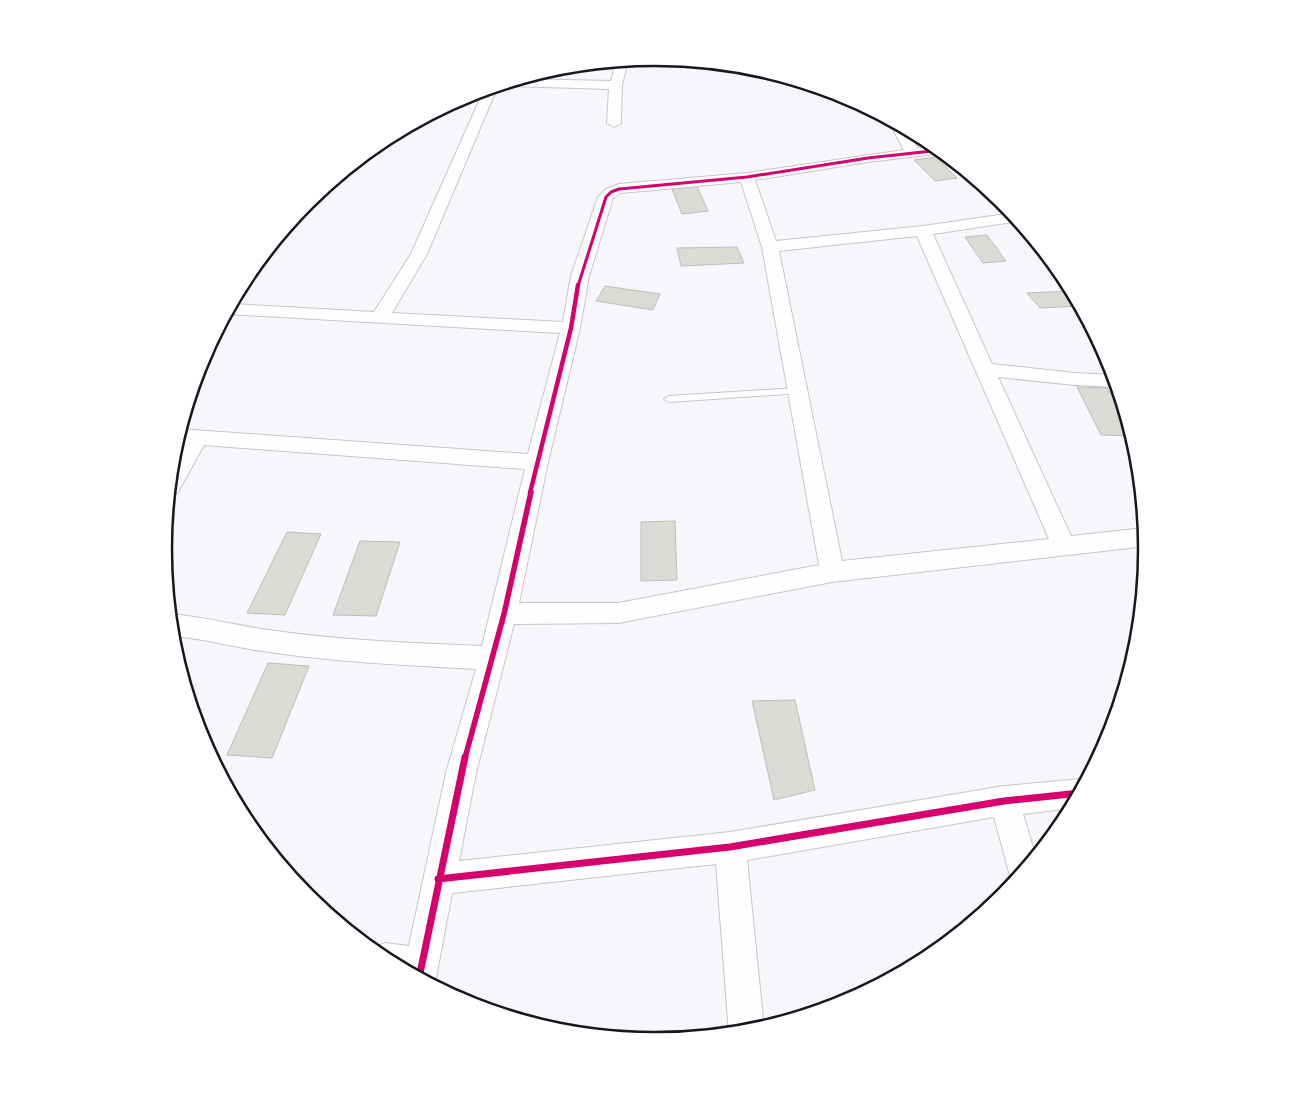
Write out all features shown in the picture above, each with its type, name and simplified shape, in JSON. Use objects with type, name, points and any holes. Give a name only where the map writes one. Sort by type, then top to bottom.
[{"type":"street","points":[[614,123],[616,84],[620,67]]},
{"type":"street","points":[[533,82],[616,84]]},
{"type":"street","points":[[380,317],[419,254],[487,97]]},
{"type":"street","points":[[902,134],[914,154]]},
{"type":"street","points":[[421,971],[438,878],[461,772],[504,614],[537,462],[570,328],[580,276],[606,197],[611,192],[619,189],[747,177],[868,158],[929,152]]},
{"type":"street","points":[[747,177],[770,247],[832,572]]},
{"type":"street","points":[[770,247],[922,231],[1007,218]]},
{"type":"street","points":[[922,231],[1064,547]]},
{"type":"street","points":[[236,310],[570,328]]},
{"type":"street","points":[[984,369],[1108,381]]},
{"type":"street","points":[[183,451],[188,437],[537,462]]},
{"type":"street","points":[[504,614],[618,613],[832,572],[1139,538]]},
{"type":"street","points":[[178,626],[196,627],[261,640],[359,652],[492,658]]},
{"type":"street","points":[[438,878],[730,847],[1004,800],[1072,794]]},
{"type":"street","points":[[1004,800],[1022,864]]},
{"type":"street","points":[[730,847],[746,1024]]},
{"type":"lane","points":[[669,399],[798,391]]},
{"type":"building","points":[[936,157],[957,178],[935,181],[914,160]]},
{"type":"building","points":[[697,186],[708,211],[682,214],[672,189]]},
{"type":"building","points":[[987,235],[1006,261],[983,263],[965,237]]},
{"type":"building","points":[[737,247],[744,263],[681,266],[677,248]]},
{"type":"building","points":[[605,286],[660,294],[653,310],[596,301]]},
{"type":"building","points":[[1064,291],[1073,306],[1040,308],[1027,293]]},
{"type":"building","points":[[1077,387],[1107,388],[1115,400],[1125,436],[1101,435]]},
{"type":"building","points":[[675,521],[677,580],[641,581],[641,522]]},
{"type":"building","points":[[287,532],[321,534],[285,615],[247,613]]},
{"type":"building","points":[[360,541],[400,542],[376,616],[333,615]]},
{"type":"building","points":[[268,663],[309,666],[272,758],[227,755]]},
{"type":"building","points":[[795,700],[815,790],[774,800],[752,701]]},
{"type":"cycle path","points":[[420,971],[461,773],[504,614],[537,462],[571,328],[580,276],[606,197],[611,192],[619,189],[747,177],[868,158],[929,151]]},
{"type":"cycle path","points":[[438,879],[730,847],[1004,801],[1072,794]]}]
